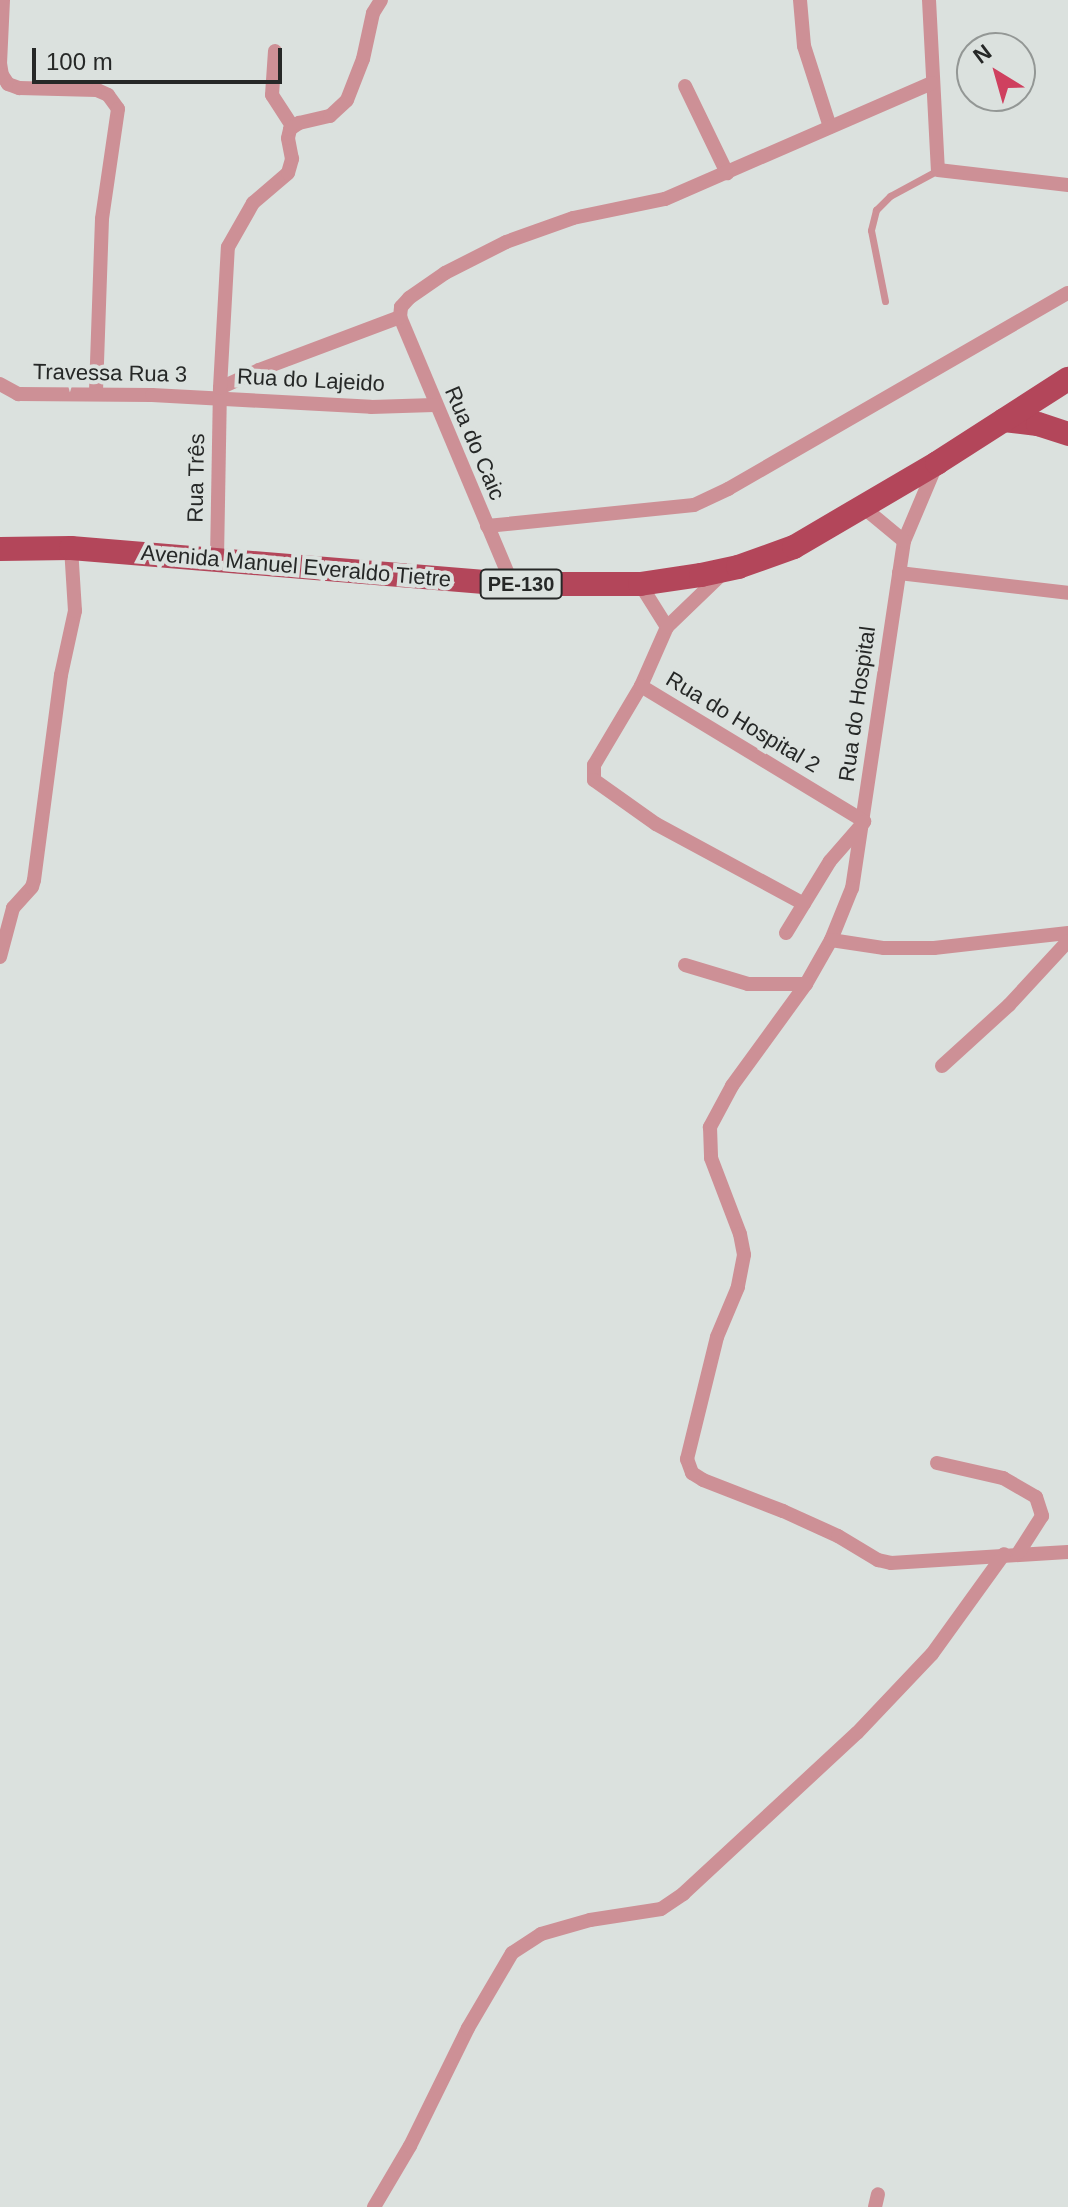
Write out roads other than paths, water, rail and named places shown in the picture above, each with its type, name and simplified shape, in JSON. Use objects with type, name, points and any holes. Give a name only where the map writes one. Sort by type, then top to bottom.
[{"type":"main road","name":"Avenida Manuel Everaldo Tietre","points":[[0,549],[71,548],[512,584],[640,584],[727,569],[794,547],[937,463],[1068,379]]},
{"type":"main road","points":[[1004,420],[1038,424],[1068,434]]},
{"type":"street","points":[[3,0],[0,63],[2,75],[8,84],[19,88],[97,90],[108,95],[118,109],[102,219],[96,393]]},
{"type":"street","points":[[275,51],[272,95],[293,127],[330,116],[347,100],[363,59],[373,13],[381,0]]},
{"type":"street","points":[[800,0],[804,46],[830,127]]},
{"type":"street","points":[[929,0],[938,170],[1068,185]]},
{"type":"street","points":[[220,393],[259,370],[400,317],[401,307],[409,298],[445,273],[506,242],[573,218],[665,199],[932,83]]},
{"type":"street","points":[[685,86],[727,173]]},
{"type":"street","name":"Rua do Lajeido","points":[[293,127],[288,138],[292,159],[288,173],[253,203],[228,247],[220,393],[371,407],[434,405]]},
{"type":"street","points":[[487,526],[661,510],[699,503],[1067,289]]},
{"type":"street","name":"Rua do Caic","points":[[400,317],[434,405],[512,584]]},
{"type":"street","name":"Travessa Rua 3","points":[[1,385],[18,394],[220,393]]},
{"type":"street","name":"Rua Três","points":[[217,559],[220,393]]},
{"type":"street","name":"Rua do Hospital","points":[[937,463],[904,541],[852,888],[831,940],[806,984],[732,1086],[710,1127],[711,1158],[740,1234],[744,1255],[738,1287],[717,1337],[686,1455],[687,1465],[703,1480],[783,1511],[878,1560],[891,1563],[1012,1553]]},
{"type":"street","points":[[863,507],[904,541]]},
{"type":"street","points":[[0,957],[13,908],[32,887],[61,675],[75,611],[71,548]]},
{"type":"street","points":[[727,569],[667,627],[641,686],[593,769],[599,787],[656,824],[804,904]]},
{"type":"street","points":[[899,573],[1068,593]]},
{"type":"street","points":[[640,584],[667,627]]},
{"type":"street","name":"Rua do Hospital 2","points":[[641,686],[864,821]]},
{"type":"street","points":[[786,933],[837,852],[864,821]]},
{"type":"street","points":[[831,940],[884,948],[934,948],[1068,933]]},
{"type":"street","points":[[942,1066],[1009,1005],[1068,941]]},
{"type":"street","points":[[685,965],[748,984],[806,984]]},
{"type":"street","points":[[374,2207],[410,2146],[468,2028],[512,1953],[541,1934],[562,1927],[667,1906],[857,1733],[960,1618],[1042,1516],[1036,1497],[1003,1478],[937,1463]]},
{"type":"street","points":[[1012,1553],[1068,1552]]},
{"type":"lane","points":[[885,301],[871,230],[876,210],[890,196],[938,170]]}]
